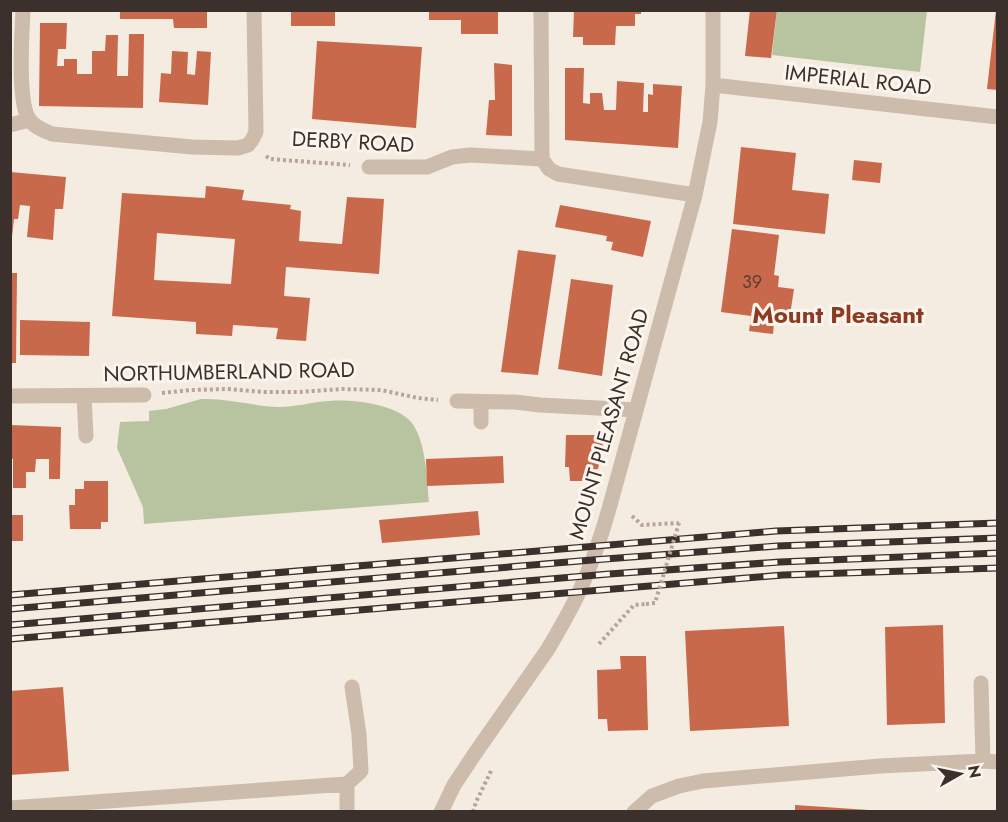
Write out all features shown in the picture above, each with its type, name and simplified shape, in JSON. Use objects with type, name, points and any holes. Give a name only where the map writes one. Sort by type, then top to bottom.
[{"type":"street","points":[[23,10],[24,109],[29,120],[38,128],[52,134],[192,147],[248,145],[256,132],[254,10]]},
{"type":"street","points":[[541,10],[542,159],[549,169],[558,174],[695,195]]},
{"type":"street","name":"MOUNT PLEASANT ROAD","points":[[441,812],[454,785],[548,649],[580,592],[590,568],[609,509],[695,195],[710,122],[713,85],[713,10]]},
{"type":"street","name":"IMPERIAL ROAD","points":[[713,85],[998,117]]},
{"type":"street","points":[[10,125],[29,120]]},
{"type":"street","name":"DERBY ROAD","points":[[369,167],[427,166],[452,157],[471,155],[542,159]]},
{"type":"street","name":"NORTHUMBERLAND ROAD","points":[[10,396],[144,395]]},
{"type":"street","name":"NORTHUMBERLAND ROAD","points":[[84,396],[86,436]]},
{"type":"street","points":[[457,401],[515,402],[636,410]]},
{"type":"street","points":[[481,402],[481,422]]},
{"type":"street","points":[[634,812],[652,796],[679,786],[703,781],[868,767],[990,761],[981,683]]},
{"type":"street","points":[[10,808],[347,784],[361,771],[359,734],[352,687]]},
{"type":"street","points":[[347,784],[347,812]]},
{"type":"path","name":"DERBY ROAD","points":[[248,145],[270,159],[369,167]]},
{"type":"path","name":"NORTHUMBERLAND ROAD","points":[[144,395],[215,389],[299,392],[342,388],[381,390],[418,398],[457,401]]},
{"type":"path","points":[[599,644],[634,605],[655,603],[679,523],[642,525],[632,516]]},
{"type":"green space","points":[[777,11],[927,11],[920,72],[772,55]]},
{"type":"green space","points":[[201,399],[279,407],[350,401],[387,408],[408,419],[418,434],[425,463],[429,502],[144,524],[143,507],[117,448],[120,422],[149,421],[149,411],[166,409]]},
{"type":"building","points":[[120,10],[207,10],[207,28],[174,28],[173,19],[120,19]]},
{"type":"building","points":[[291,10],[335,10],[335,26],[291,26]]},
{"type":"building","points":[[429,10],[498,10],[498,34],[461,34],[461,20],[429,20]]},
{"type":"building","points":[[574,10],[641,10],[641,14],[635,14],[635,26],[616,26],[615,45],[583,45],[583,37],[573,37]]},
{"type":"building","points":[[750,10],[777,10],[771,58],[745,56]]},
{"type":"building","points":[[996,10],[998,10],[998,90],[987,89]]},
{"type":"building","points":[[40,23],[67,23],[66,49],[58,49],[57,66],[64,66],[64,59],[77,59],[77,74],[92,74],[92,51],[105,51],[106,35],[118,35],[117,76],[128,76],[129,34],[144,34],[143,108],[39,106]]},
{"type":"building","points":[[317,41],[422,47],[416,128],[312,119]]},
{"type":"building","points":[[172,51],[188,52],[187,74],[195,75],[197,51],[211,52],[208,105],[159,102],[161,73],[171,74]]},
{"type":"building","points":[[494,63],[512,65],[512,136],[486,135],[489,100],[495,100]]},
{"type":"building","points":[[565,68],[584,68],[583,103],[590,104],[590,93],[602,93],[604,110],[616,110],[617,81],[644,83],[643,112],[648,112],[648,94],[653,95],[653,84],[682,86],[678,148],[565,140]]},
{"type":"building","points":[[741,147],[796,153],[792,190],[829,194],[825,234],[733,224]]},
{"type":"building","points":[[854,160],[882,163],[880,183],[852,180]]},
{"type":"building","points":[[10,172],[66,177],[63,209],[55,209],[53,240],[27,237],[30,206],[20,205],[18,219],[14,219],[12,237],[10,237]]},
{"type":"building","points":[[206,186],[244,190],[242,200],[291,205],[290,209],[301,211],[299,241],[342,244],[347,197],[384,199],[379,274],[286,267],[284,296],[310,298],[306,341],[276,339],[278,328],[233,325],[232,336],[196,334],[196,322],[112,316],[122,193],[205,198]],"holes":[[[157,233],[235,239],[231,284],[154,280]]]},
{"type":"building","points":[[560,205],[651,221],[643,257],[611,250],[613,242],[606,241],[607,236],[555,227]]},
{"type":"building","points":[[732,229],[779,235],[774,275],[779,276],[778,287],[794,289],[790,315],[775,312],[773,334],[749,331],[751,316],[721,312]]},
{"type":"building","points":[[518,250],[556,255],[538,375],[501,372]]},
{"type":"building","points":[[10,273],[17,273],[16,363],[10,363]]},
{"type":"building","points":[[571,279],[613,285],[602,376],[558,369]]},
{"type":"building","points":[[20,320],[90,322],[89,356],[20,355]]},
{"type":"building","points":[[10,425],[61,427],[60,479],[49,479],[49,459],[36,459],[35,472],[26,472],[26,488],[13,488]]},
{"type":"building","points":[[566,435],[605,435],[598,469],[592,470],[592,481],[570,481],[569,467],[565,467]]},
{"type":"building","points":[[503,456],[504,483],[427,486],[426,459]]},
{"type":"building","points":[[84,481],[108,481],[108,522],[101,522],[101,529],[70,529],[69,505],[75,505],[75,489],[84,489]]},
{"type":"building","points":[[478,511],[480,535],[382,543],[379,520]]},
{"type":"building","points":[[10,515],[23,515],[23,541],[10,541]]},
{"type":"building","points":[[943,625],[945,723],[887,725],[885,627]]},
{"type":"building","points":[[784,626],[789,726],[690,731],[685,631]]},
{"type":"building","points":[[620,656],[646,656],[648,730],[608,731],[607,719],[598,719],[597,670],[621,669]]},
{"type":"building","points":[[63,687],[69,771],[10,775],[10,691]]},
{"type":"building","points":[[795,805],[869,810],[869,812],[795,812]]},
{"type":"railway","points":[[10,595],[776,531],[998,523]]},
{"type":"railway","points":[[10,609],[777,546],[998,538]]},
{"type":"railway","points":[[10,625],[609,574],[780,562],[998,553]]},
{"type":"railway","points":[[10,639],[783,575],[998,568]]},
{"type":"district","name":"Mount Pleasant","points":[[838,315]]}]
